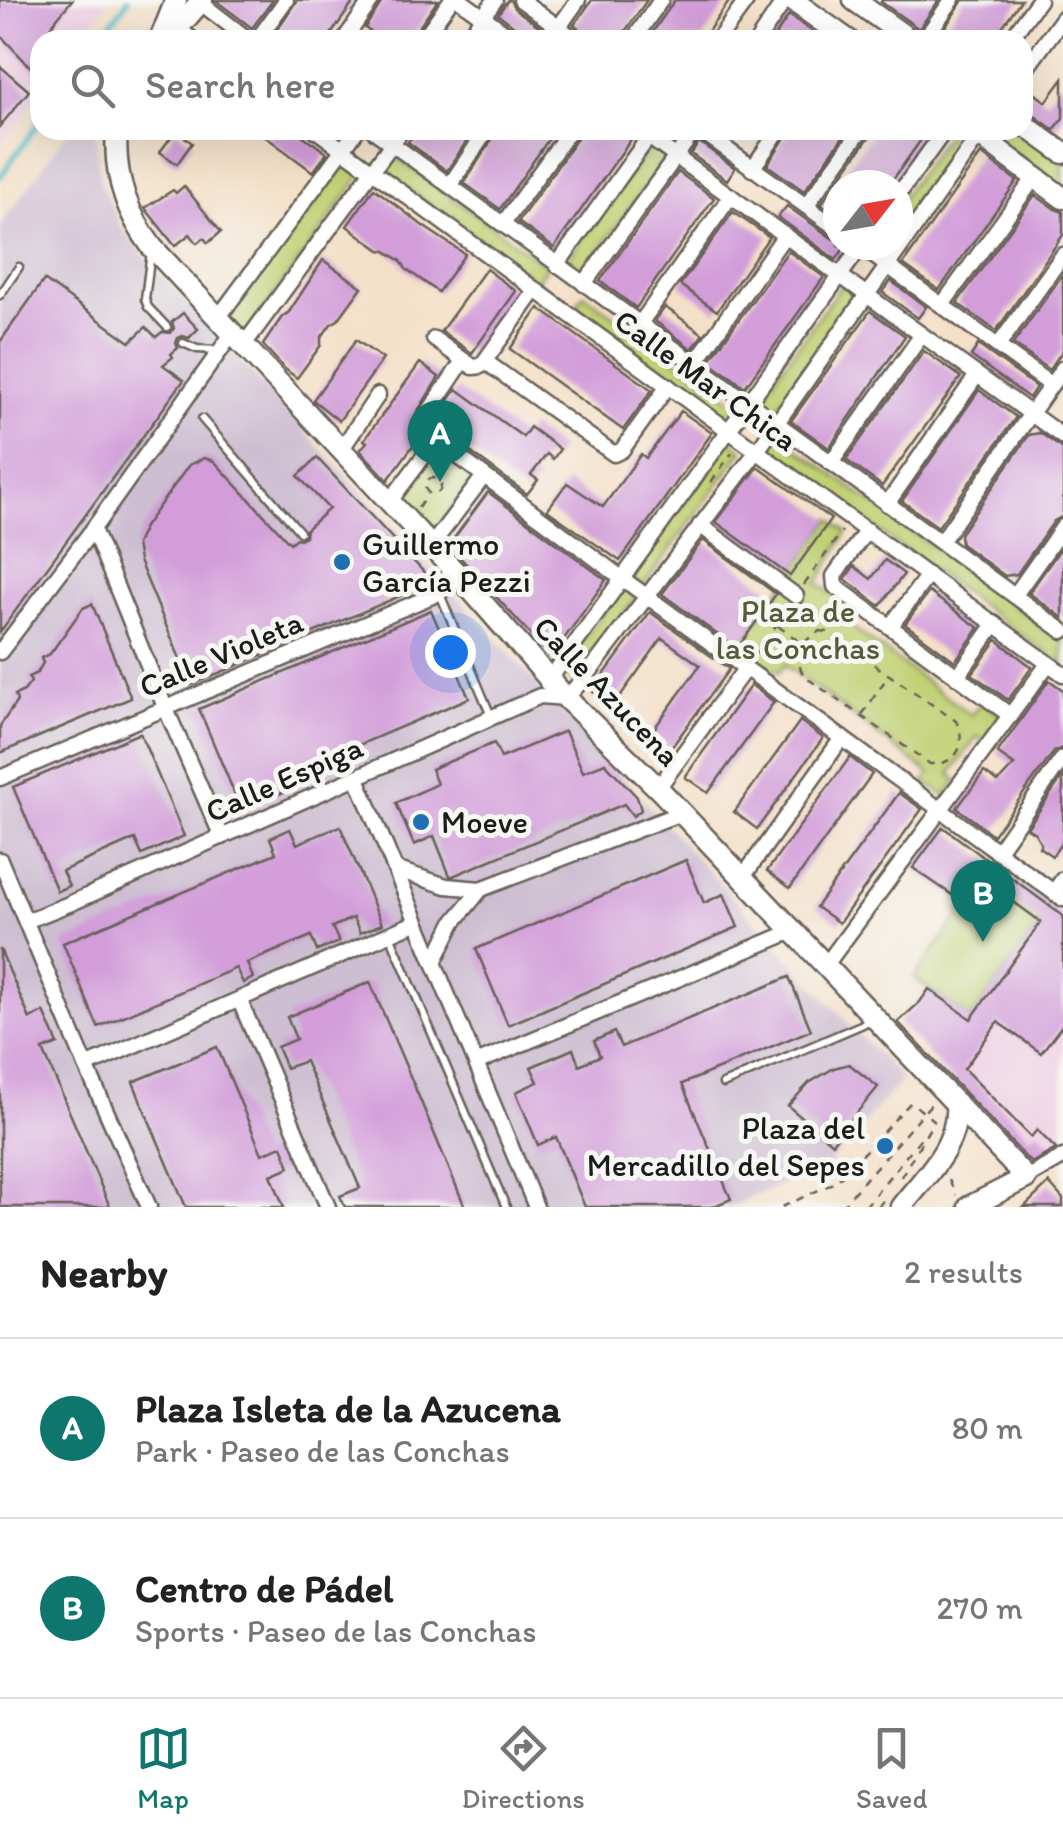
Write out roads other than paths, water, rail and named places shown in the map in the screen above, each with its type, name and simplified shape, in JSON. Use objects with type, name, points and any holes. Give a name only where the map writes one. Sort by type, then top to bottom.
[{"type":"street","points":[[172,30],[176,0]]},
{"type":"street","points":[[264,30],[286,0]]},
{"type":"street","points":[[351,30],[372,0]]},
{"type":"street","points":[[429,30],[451,0]]},
{"type":"street","points":[[460,0],[501,30]]},
{"type":"street","points":[[473,30],[495,0]]},
{"type":"street","points":[[520,0],[562,30]]},
{"type":"street","points":[[558,27],[578,0]]},
{"type":"street","points":[[640,30],[661,0]]},
{"type":"street","points":[[725,30],[747,0]]},
{"type":"street","points":[[766,30],[788,0],[831,30]]},
{"type":"street","points":[[931,30],[952,0]]},
{"type":"street","points":[[1017,30],[1039,0]]},
{"type":"street","points":[[175,30],[200,1],[236,30]]},
{"type":"street","points":[[863,2],[898,30]]},
{"type":"street","points":[[1033,59],[1063,18]]},
{"type":"street","points":[[1033,130],[1060,146]]},
{"type":"street","name":"Calle Azucena","points":[[117,140],[120,183],[138,228],[228,337],[460,576],[544,687],[566,698],[658,788],[1026,1178]]},
{"type":"street","name":"Calle Mar Chica","points":[[330,140],[1063,674]]},
{"type":"street","points":[[0,652],[228,337],[350,140]]},
{"type":"street","name":"Calle Mar Chica","points":[[386,140],[1063,631]]},
{"type":"street","points":[[228,337],[372,172],[395,140]]},
{"type":"street","points":[[450,184],[480,140]]},
{"type":"street","points":[[502,224],[563,140]]},
{"type":"street","points":[[557,265],[642,140]]},
{"type":"street","points":[[656,140],[1063,436]]},
{"type":"street","points":[[584,284],[689,140]]},
{"type":"street","points":[[711,140],[823,218]]},
{"type":"street","points":[[752,169],[772,140]]},
{"type":"street","points":[[806,206],[854,140]]},
{"type":"street","points":[[913,175],[939,140]]},
{"type":"street","points":[[566,698],[776,424],[973,140]]},
{"type":"street","points":[[988,140],[1063,198]]},
{"type":"street","points":[[942,305],[1035,177]]},
{"type":"street","points":[[639,325],[731,196]]},
{"type":"street","points":[[695,363],[785,235]]},
{"type":"street","points":[[998,346],[1063,255]]},
{"type":"street","points":[[544,687],[851,260]]},
{"type":"street","points":[[882,260],[1051,385]]},
{"type":"street","points":[[434,340],[476,368],[486,362],[536,291]]},
{"type":"street","points":[[831,463],[921,336]]},
{"type":"street","points":[[426,416],[464,361]]},
{"type":"street","points":[[486,362],[614,454],[622,450],[668,386]]},
{"type":"street","points":[[941,542],[1063,368]]},
{"type":"street","points":[[886,504],[977,374]]},
{"type":"street","points":[[341,450],[378,396]]},
{"type":"street","points":[[390,501],[437,440],[1058,896],[1063,879]]},
{"type":"street","points":[[431,546],[484,476]]},
{"type":"street","points":[[700,525],[796,596]]},
{"type":"street","points":[[1015,595],[1063,526]]},
{"type":"street","points":[[92,528],[222,836]]},
{"type":"street","points":[[867,530],[834,576],[839,590],[1011,716]]},
{"type":"street","points":[[890,626],[928,575]]},
{"type":"street","name":"Calle Violeta","points":[[0,778],[439,592],[460,576]]},
{"type":"street","points":[[957,677],[995,624]]},
{"type":"street","points":[[825,966],[1048,664]]},
{"type":"street","points":[[658,788],[746,668]]},
{"type":"street","name":"Calle Espiga","points":[[26,921],[492,718],[544,687]]},
{"type":"street","points":[[742,877],[842,738]]},
{"type":"street","points":[[997,852],[1063,758]]},
{"type":"street","points":[[357,778],[536,1207]]},
{"type":"street","points":[[395,869],[446,886],[481,889],[681,813]]},
{"type":"street","points":[[0,860],[148,1207]]},
{"type":"street","points":[[434,962],[454,922],[481,889]]},
{"type":"street","points":[[86,1066],[417,922]]},
{"type":"street","points":[[476,1063],[793,931]]},
{"type":"street","points":[[240,1001],[328,1207]]},
{"type":"street","points":[[894,1201],[942,1154],[954,1134],[958,1115],[950,1096]]},
{"type":"street","points":[[954,1134],[968,1133],[994,1142]]},
{"type":"street","points":[[979,1204],[1063,1157]]},
{"type":"lane","points":[[152,247],[144,299],[167,327]]},
{"type":"lane","points":[[0,294],[19,267]]},
{"type":"lane","points":[[184,342],[197,348],[228,337]]},
{"type":"lane","points":[[202,419],[300,532]]},
{"type":"lane","points":[[439,592],[492,718]]},
{"type":"lane","points":[[389,934],[506,1207]]},
{"type":"lane","points":[[724,1084],[873,1017]]},
{"type":"waterway","points":[[106,30],[128,0]]},
{"type":"waterway","points":[[0,177],[30,135]]},
{"type":"place","name":"Plaza Isleta de la Azucena","points":[[440,482]]},
{"type":"place","name":"Guillermo García Pezzi","points":[[342,562]]},
{"type":"place","name":"Moeve","points":[[421,822]]},
{"type":"place","name":"Centro de Pádel","points":[[983,942]]},
{"type":"place","name":"Plaza del Mercadillo del Sepes","points":[[885,1146]]},
{"type":"park label","name":"Plaza de las Conchas","points":[[798,630]]}]
